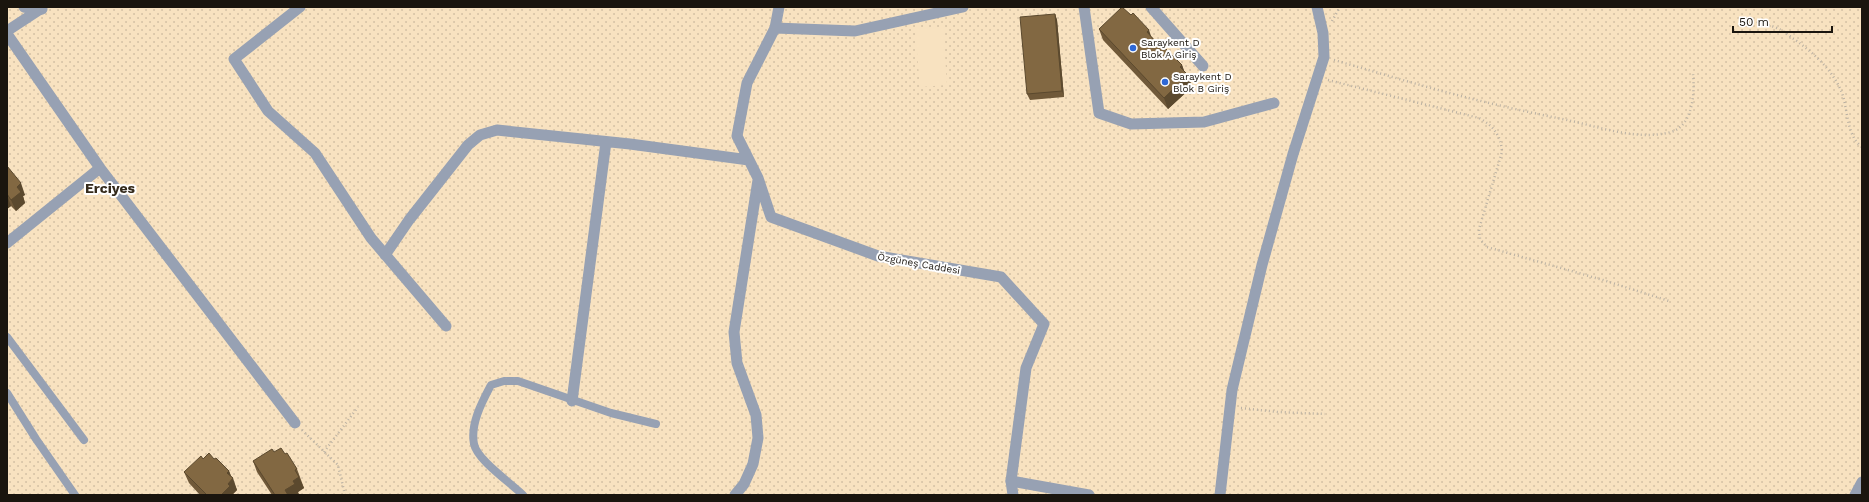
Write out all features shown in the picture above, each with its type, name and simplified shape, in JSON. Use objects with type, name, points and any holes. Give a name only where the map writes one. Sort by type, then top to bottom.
[{"type":"street","points":[[24,7],[42,9]]},
{"type":"street","points":[[300,7],[234,59],[268,111],[315,153],[371,238],[446,326]]},
{"type":"street","name":"Özgüneş Caddesi","points":[[779,7],[775,28],[747,83],[737,136],[758,178],[770,217],[878,256],[1001,277],[1044,324],[1026,368],[1011,481]]},
{"type":"street","points":[[775,28],[855,31],[963,7]]},
{"type":"street","points":[[1084,7],[1099,113],[1131,124],[1204,122],[1274,103]]},
{"type":"street","points":[[1150,7],[1204,66]]},
{"type":"street","points":[[1220,495],[1232,390],[1262,265],[1293,154],[1324,57],[1323,33],[1317,7]]},
{"type":"street","points":[[7,31],[42,9]]},
{"type":"street","points":[[7,34],[100,168],[295,423]]},
{"type":"street","points":[[385,255],[408,220],[468,144],[480,135],[497,130],[749,160]]},
{"type":"street","points":[[572,401],[606,142]]},
{"type":"street","points":[[7,242],[100,168]]},
{"type":"street","points":[[735,495],[744,484],[753,464],[758,438],[756,415],[737,363],[734,332],[758,178]]},
{"type":"street","points":[[1013,495],[1011,481],[1089,495]]},
{"type":"street","points":[[1855,495],[1862,482]]},
{"type":"lane","points":[[7,337],[84,440]]},
{"type":"lane","points":[[523,495],[487,463],[474,444],[475,420],[491,385],[504,381],[518,381],[611,414],[656,424]]},
{"type":"lane","points":[[7,393],[36,439],[76,495]]},
{"type":"path","points":[[1753,21],[1780,29],[1807,49],[1831,72],[1838,84],[1843,98],[1850,131],[1862,147]]},
{"type":"path","points":[[1324,57],[1480,101],[1638,135],[1672,132],[1681,125],[1693,103],[1695,89],[1693,74]]},
{"type":"path","points":[[1318,78],[1479,118],[1487,122],[1499,136],[1502,152],[1479,229],[1480,239],[1483,243],[1492,248],[1669,301]]},
{"type":"path","points":[[1230,406],[1278,412],[1326,414]]},
{"type":"path","points":[[324,452],[358,407]]},
{"type":"path","points":[[295,423],[338,465],[345,495]]},
{"type":"shaded area","points":[[7,7],[1862,7],[1862,495],[7,495]]},
{"type":"shaded area","points":[[943,27],[947,85],[920,87],[915,29]]},
{"type":"building","points":[[1122,7],[1131,15],[1133,13],[1149,30],[1147,32],[1163,50],[1165,48],[1182,65],[1180,67],[1188,75],[1164,98],[1099,29]]},
{"type":"building","points":[[1055,14],[1062,91],[1027,94],[1020,17]]},
{"type":"building","points":[[7,166],[21,183],[17,187],[21,192],[11,200],[7,194]]},
{"type":"building","points":[[281,448],[285,454],[287,453],[297,469],[295,470],[299,477],[293,481],[295,484],[285,490],[288,495],[275,495],[253,461],[272,449],[274,452]]},
{"type":"building","points":[[209,453],[229,471],[227,473],[233,478],[228,484],[230,486],[221,495],[207,495],[184,472],[201,456],[203,459]]},
{"type":"place","name":"Saraykent D Blok A Giriş","points":[[1133,48]]},
{"type":"place","name":"Saraykent D Blok B Giriş","points":[[1165,82]]},
{"type":"district","name":"Erciyes","points":[[110,188]]}]
